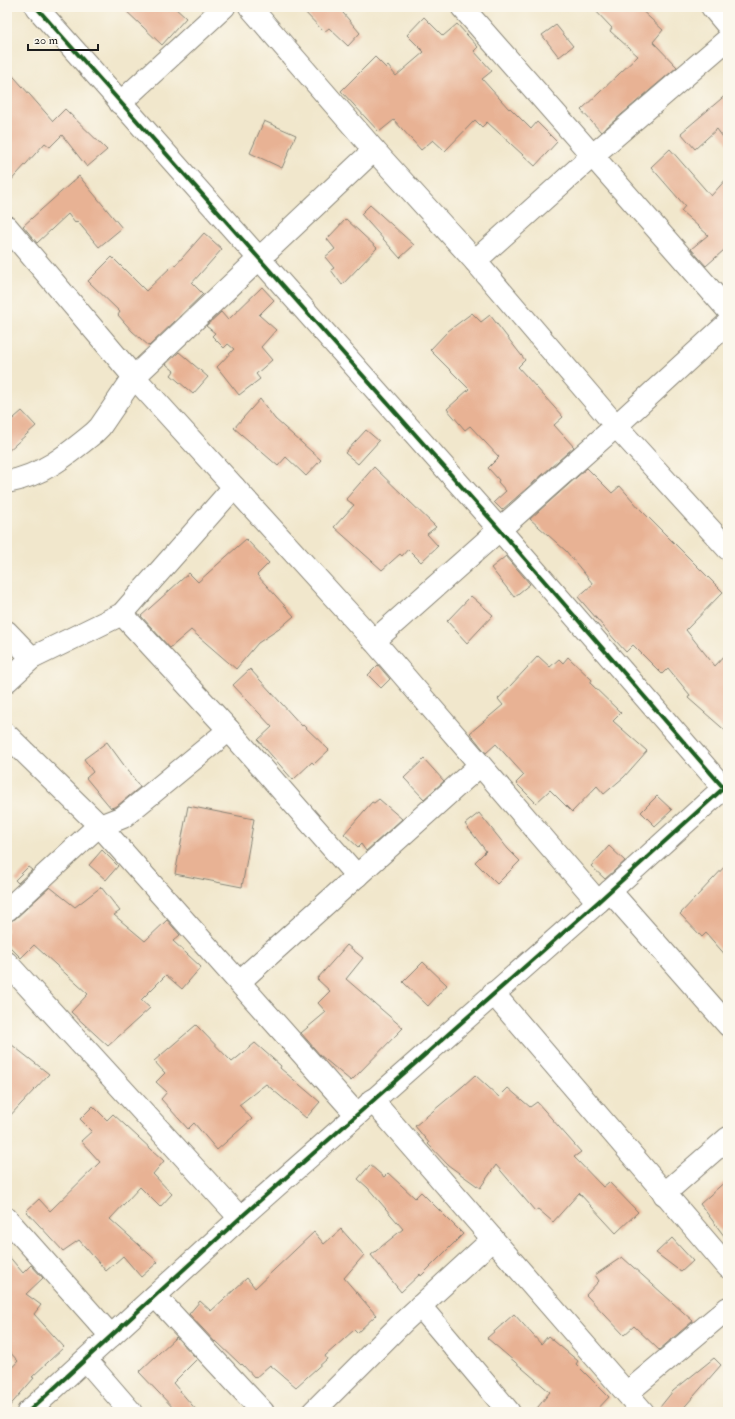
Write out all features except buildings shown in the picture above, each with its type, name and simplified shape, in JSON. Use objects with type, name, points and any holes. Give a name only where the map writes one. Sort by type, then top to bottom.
[{"type":"street","points":[[28,1412],[364,1107],[727,789],[500,530],[36,7]]},
{"type":"street","points":[[120,102],[224,7]]},
{"type":"street","points":[[250,7],[374,150],[475,261],[616,426],[728,549]]},
{"type":"street","points":[[462,7],[728,310]]},
{"type":"street","points":[[712,7],[728,26]]},
{"type":"street","points":[[475,261],[592,156],[728,39]]},
{"type":"street","points":[[7,482],[24,479],[43,471],[94,433],[100,427],[134,377],[374,150]]},
{"type":"street","points":[[7,227],[134,377],[374,641],[480,765],[604,897],[728,1025]]},
{"type":"street","points":[[374,641],[616,426],[728,323]]},
{"type":"street","points":[[7,681],[32,658],[122,614],[234,487]]},
{"type":"street","points":[[122,614],[229,730],[357,876]]},
{"type":"street","points":[[7,632],[32,658]]},
{"type":"street","points":[[7,910],[100,826],[123,817],[229,730]]},
{"type":"street","points":[[7,735],[100,826],[239,982],[493,1238],[643,1412]]},
{"type":"street","points":[[239,982],[480,765]]},
{"type":"street","points":[[7,963],[240,1218]]},
{"type":"street","points":[[493,993],[728,1267]]},
{"type":"street","points":[[664,1194],[728,1138]]},
{"type":"street","points":[[7,1219],[111,1336]]},
{"type":"street","points":[[313,1412],[420,1306],[493,1238]]},
{"type":"street","points":[[155,1296],[263,1412]]},
{"type":"street","points":[[420,1306],[509,1412]]},
{"type":"street","points":[[627,1393],[728,1308]]},
{"type":"street","points":[[86,1360],[132,1412]]},
{"type":"cycle path","points":[[36,7],[500,530],[728,793]]},
{"type":"cycle path","points":[[28,1412],[240,1218],[598,902],[728,784]]}]
